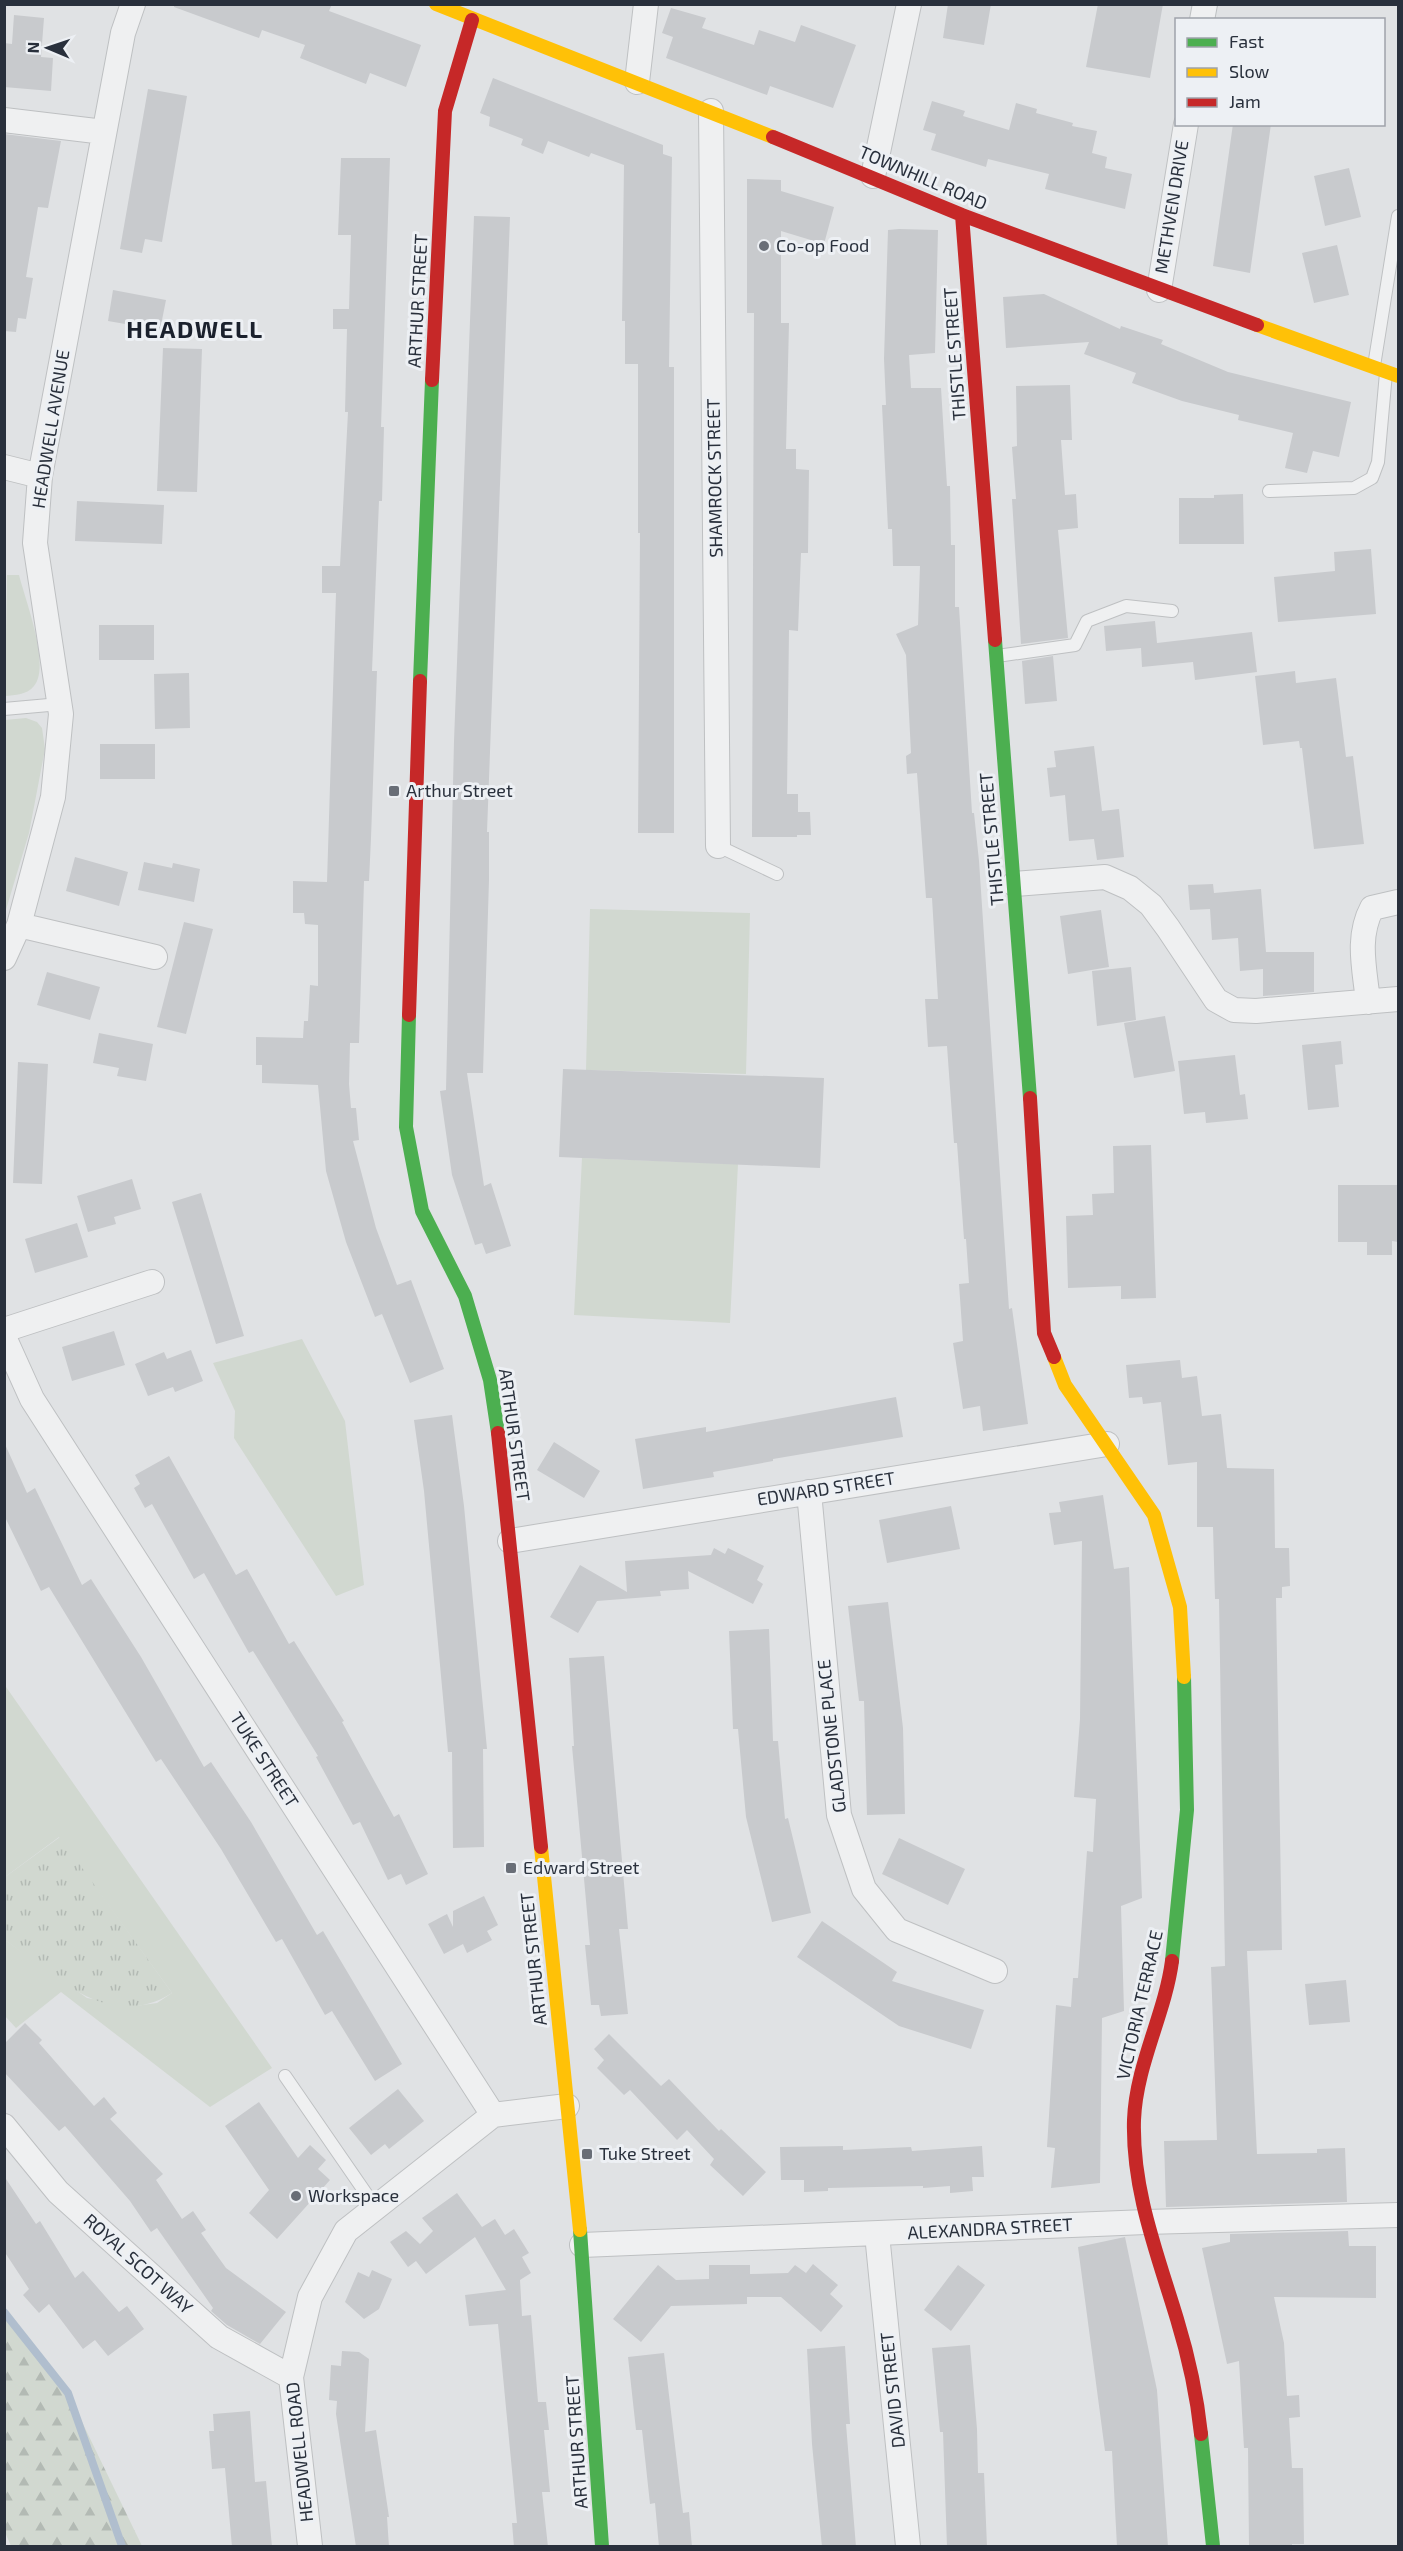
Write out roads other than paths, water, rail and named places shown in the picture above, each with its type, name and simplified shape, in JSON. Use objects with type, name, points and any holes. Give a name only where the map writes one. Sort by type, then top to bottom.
[{"type":"street","name":"HEADWELL AVENUE","points":[[4,958],[19,925],[53,797],[60,704],[35,543],[40,476],[104,132],[126,22],[133,4]]},
{"type":"street","name":"TOWNHILL ROAD","points":[[436,4],[472,20],[711,111],[873,176],[962,215],[1159,290],[1386,371]]},
{"type":"street","points":[[637,82],[646,4]]},
{"type":"street","points":[[873,176],[909,4]]},
{"type":"street","name":"ARTHUR STREET","points":[[472,20],[445,111],[423,571],[406,1127],[422,1211],[465,1296],[490,1380],[510,1541],[582,2245],[602,2547]]},
{"type":"street","name":"SHAMROCK STREET","points":[[711,111],[718,846]]},
{"type":"street","points":[[4,120],[104,132]]},
{"type":"street","name":"METHVEN DRIVE","points":[[1159,290],[1185,126]]},
{"type":"street","name":"THISTLE STREET","points":[[962,215],[1014,884],[1044,1333],[1065,1384],[1107,1444]]},
{"type":"street","points":[[4,467],[40,476]]},
{"type":"street","points":[[1014,884],[1105,877],[1130,888],[1151,905],[1168,927],[1204,987],[1216,1000],[1234,1010],[1256,1011],[1398,999]]},
{"type":"street","points":[[1368,1002],[1361,936],[1365,921],[1372,908],[1398,902]]},
{"type":"street","points":[[19,925],[155,957]]},
{"type":"street","points":[[4,1330],[152,1282]]},
{"type":"street","name":"TUKE STREET","points":[[4,1337],[38,1409],[493,2115]]},
{"type":"street","name":"EDWARD STREET","points":[[510,1541],[1107,1444]]},
{"type":"street","name":"VICTORIA TERRACE","points":[[1107,1444],[1154,1515],[1180,1607],[1187,1810],[1180,1896],[1170,1972],[1144,2067],[1134,2118],[1136,2164],[1146,2222],[1178,2321],[1199,2418],[1213,2547]]},
{"type":"street","name":"GLADSTONE PLACE","points":[[809,1492],[839,1815],[864,1889],[897,1930],[995,1971]]},
{"type":"street","points":[[493,2115],[567,2106]]},
{"type":"street","name":"HEADWELL ROAD","points":[[310,2547],[291,2377],[310,2297],[346,2231],[493,2115]]},
{"type":"street","name":"ROYAL SCOT WAY","points":[[4,2126],[58,2192],[219,2337],[291,2377]]},
{"type":"street","name":"ALEXANDRA STREET","points":[[582,2245],[1146,2222],[1398,2215]]},
{"type":"street","name":"DAVID STREET","points":[[877,2234],[908,2547]]},
{"type":"lane","points":[[1269,491],[1354,488],[1372,478],[1378,462],[1398,216]]},
{"type":"lane","points":[[996,656],[1075,645],[1087,621],[1126,606],[1172,611]]},
{"type":"lane","points":[[4,709],[60,704]]},
{"type":"lane","points":[[718,846],[777,874]]},
{"type":"lane","points":[[285,2076],[376,2208]]},
{"type":"waterway","points":[[4,2312],[68,2393],[122,2546]]},
{"type":"place","name":"Co-op Food","points":[[764,246]]},
{"type":"place","name":"Arthur Street","points":[[394,791]]},
{"type":"place","name":"Edward Street","points":[[511,1868]]},
{"type":"place","name":"Tuke Street","points":[[587,2154]]},
{"type":"place","name":"Workspace","points":[[296,2196]]},
{"type":"district","name":"HEADWELL","points":[[195,330]]}]
